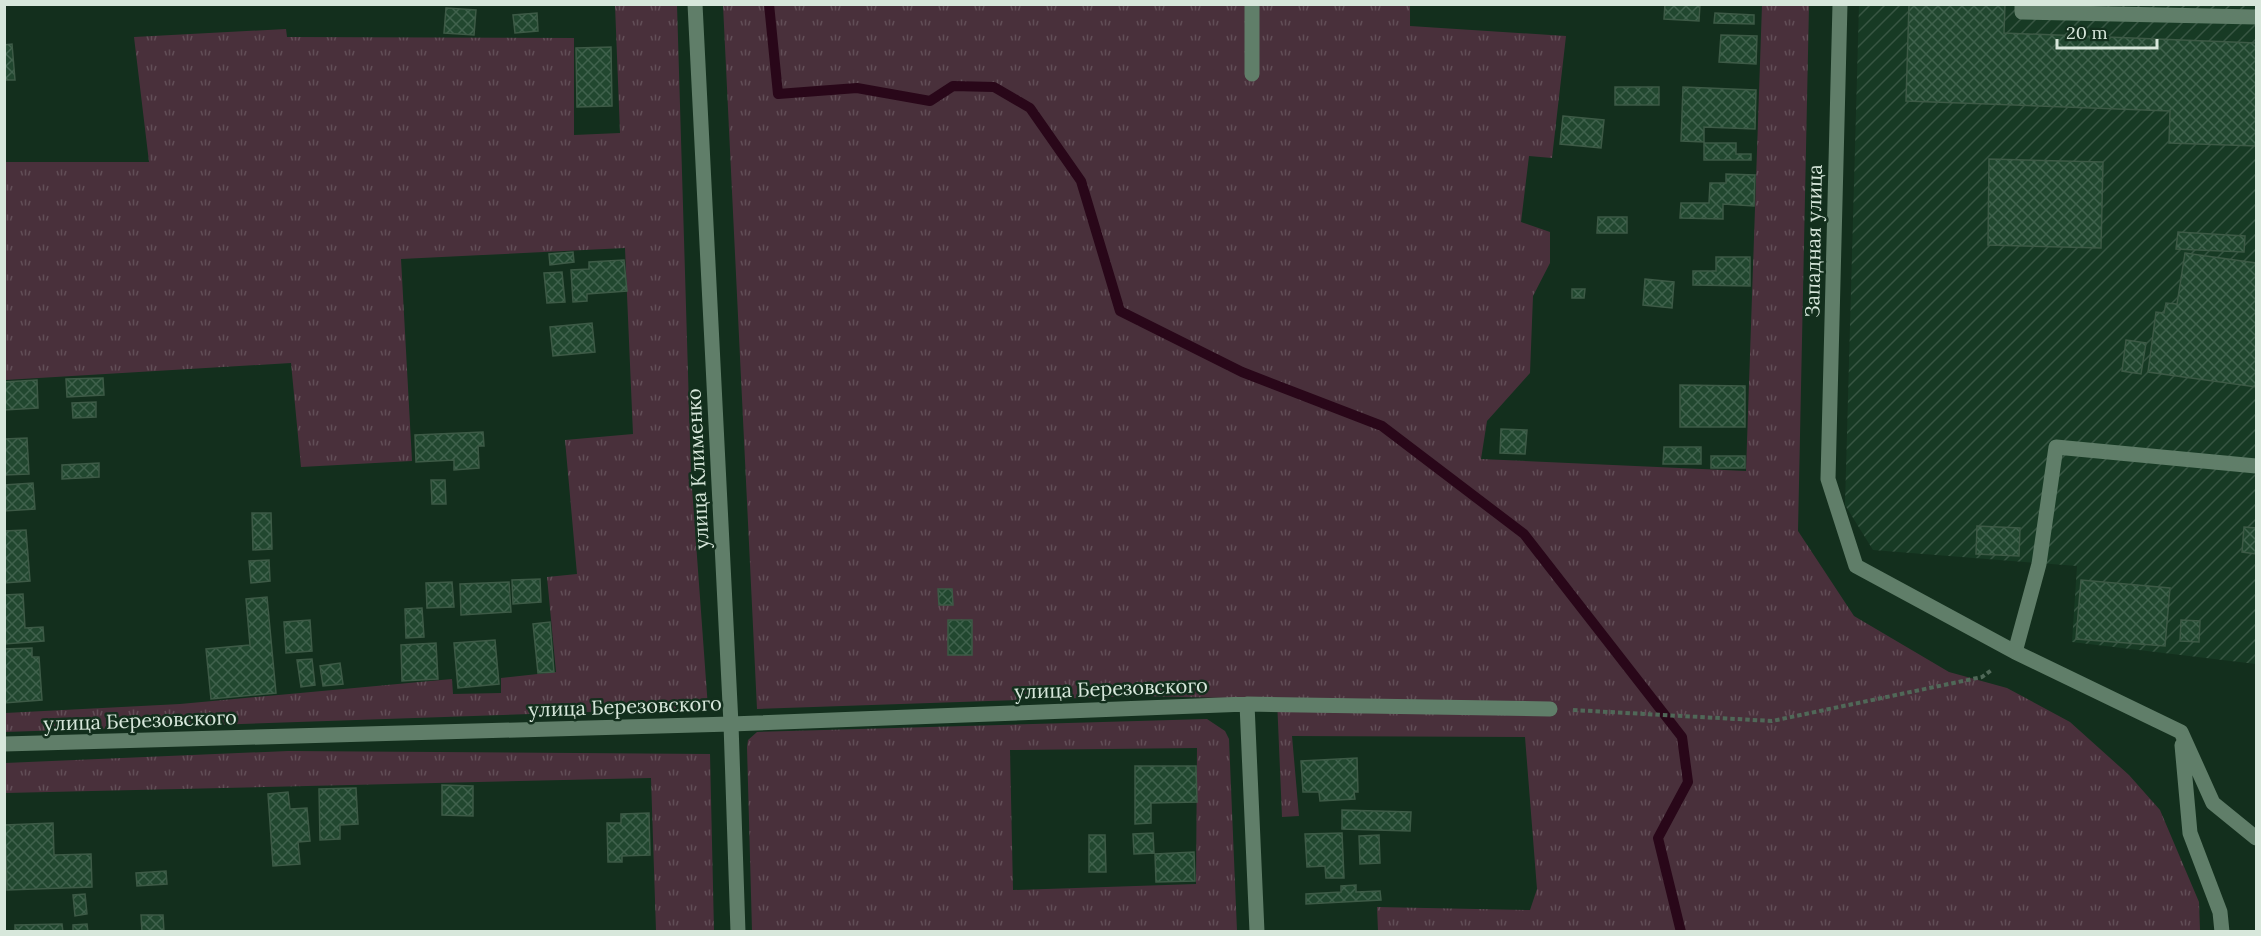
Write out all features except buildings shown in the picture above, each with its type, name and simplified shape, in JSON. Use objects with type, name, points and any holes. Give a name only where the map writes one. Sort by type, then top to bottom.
[{"type":"street","name":"улица Клименко","points":[[695,4],[738,932]]},
{"type":"street","points":[[1252,4],[1252,74]]},
{"type":"street","name":"Западная улица","points":[[1840,4],[1828,479],[1856,566],[2015,652],[2181,732]]},
{"type":"street","points":[[2022,4],[2022,12],[2256,16],[2251,4]]},
{"type":"street","points":[[2015,652],[2039,564],[2056,447],[2256,466]]},
{"type":"street","name":"улица Березовского","points":[[4,744],[730,724],[1247,704],[1550,709]]},
{"type":"street","points":[[1247,704],[1257,932]]},
{"type":"street","points":[[2181,732],[2213,803],[2256,838]]},
{"type":"street","points":[[2181,732],[2190,833],[2220,912],[2222,932]]},
{"type":"path","points":[[1550,709],[1772,721],[1982,677],[2015,652]]},
{"type":"shaded area","points":[[1859,5],[2256,5],[2256,664],[2072,642],[2077,566],[1873,550],[1845,505]]},
{"type":"green space","points":[[1234,4],[1272,6],[1273,4],[1410,4],[1410,26],[1566,36],[1552,158],[1529,156],[1521,222],[1550,232],[1550,263],[1533,296],[1530,373],[1487,421],[1481,459],[1746,471],[1762,5],[1809,5],[1798,531],[1854,616],[1949,672],[2007,688],[2070,722],[2129,775],[2160,810],[2199,902],[2200,931],[1378,931],[1377,907],[1530,910],[1537,889],[1525,737],[1292,736],[1299,816],[1282,817],[1277,699],[1139,696],[757,709],[723,5]]},
{"type":"green space","points":[[615,5],[677,5],[691,474],[708,708],[5,732],[5,713],[180,704],[452,679],[453,694],[501,693],[501,678],[556,672],[547,577],[577,574],[565,440],[633,434],[625,248],[401,259],[412,461],[301,467],[291,363],[5,380],[5,162],[149,162],[134,37],[286,29],[287,37],[574,38],[574,135],[620,133]]},
{"type":"green space","points":[[1207,719],[1225,731],[1229,739],[1237,931],[752,931],[747,747],[748,740],[757,732]],"holes":[[[1197,748],[1196,884],[1013,890],[1010,750]]]},
{"type":"green space","points":[[288,751],[710,754],[714,931],[656,931],[651,778],[5,793],[5,763]]},
{"type":"waterway","points":[[769,4],[778,94],[857,88],[930,101],[953,86],[994,87],[1030,108],[1081,181],[1120,311],[1242,372],[1382,426],[1524,534],[1682,737],[1688,782],[1658,838],[1681,932]]}]
